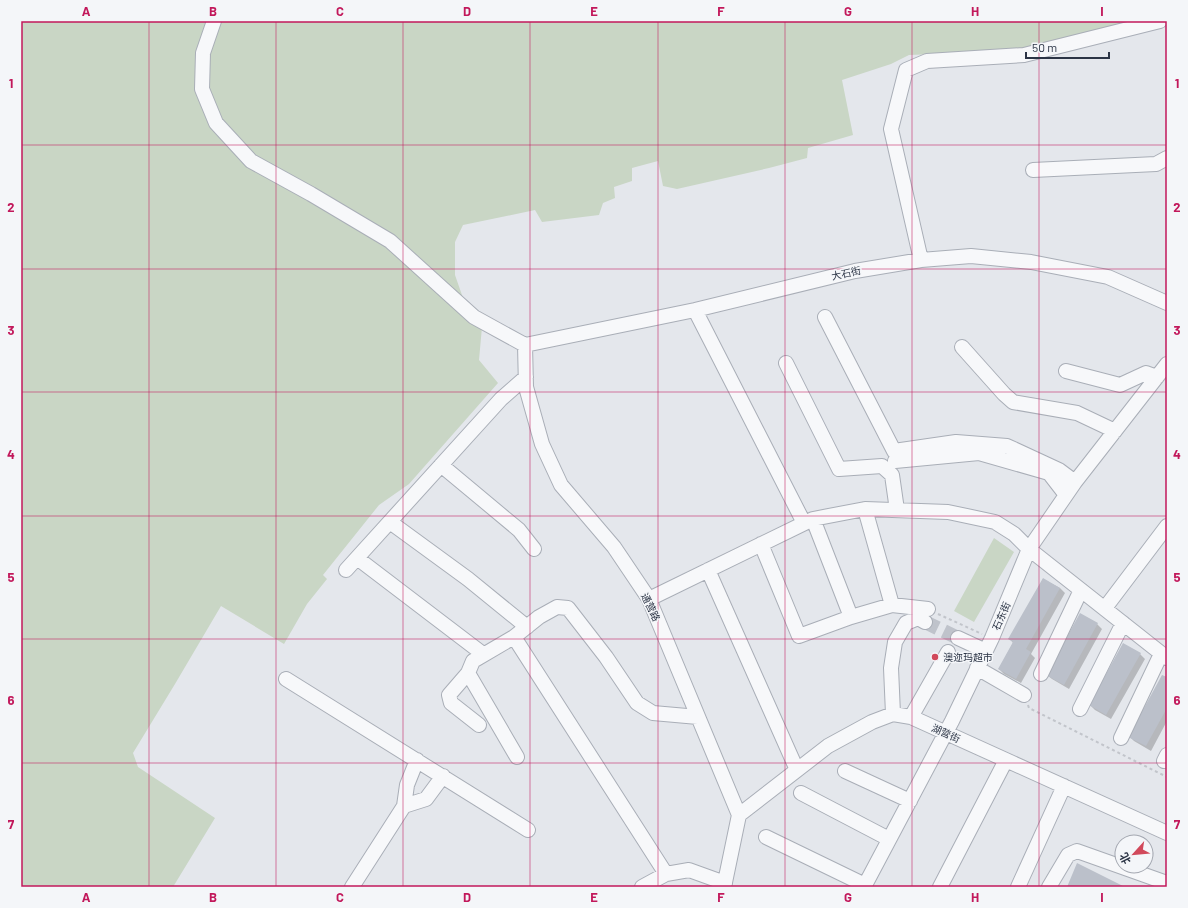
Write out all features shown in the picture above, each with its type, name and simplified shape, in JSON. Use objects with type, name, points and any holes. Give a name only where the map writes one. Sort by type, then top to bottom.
[{"type":"street","points":[[214,21],[203,53],[202,89],[216,123],[251,161],[311,194],[390,241],[474,317],[525,345]]},
{"type":"street","points":[[921,260],[892,129],[906,70],[927,61],[1024,56],[1160,21]]},
{"type":"street","points":[[1034,170],[1156,164],[1167,158]]},
{"type":"street","name":"大石街","points":[[525,345],[695,310],[855,271],[921,260],[970,256],[1031,262],[1108,277],[1167,303]]},
{"type":"street","points":[[695,310],[808,521],[850,617]]},
{"type":"street","points":[[825,317],[894,450],[956,442],[1006,446],[1059,470],[1075,482]]},
{"type":"street","name":"通营路","points":[[525,345],[526,387],[542,444],[561,485],[614,547],[649,600],[739,815]]},
{"type":"street","points":[[962,347],[1013,402],[1076,413],[1115,431]]},
{"type":"street","points":[[786,363],[839,469],[882,466],[892,475],[897,510]]},
{"type":"street","name":"石东街","points":[[864,886],[946,732],[989,645],[1029,549],[1075,482],[1167,364]]},
{"type":"street","points":[[1066,371],[1120,385],[1146,373],[1157,376]]},
{"type":"street","points":[[346,570],[501,399],[526,377]]},
{"type":"street","points":[[895,461],[979,453],[1049,473],[1066,495]]},
{"type":"street","points":[[441,465],[519,530],[534,549]]},
{"type":"street","points":[[865,509],[892,605]]},
{"type":"street","points":[[649,600],[808,521],[865,509],[948,512],[995,522],[1014,534],[1029,549],[1164,656],[1121,738]]},
{"type":"street","points":[[390,522],[468,579],[527,627]]},
{"type":"street","points":[[1105,608],[1167,526]]},
{"type":"street","points":[[760,544],[799,636],[850,617],[892,605],[927,616]]},
{"type":"street","points":[[357,558],[484,654]]},
{"type":"street","points":[[708,570],[797,770]]},
{"type":"street","points":[[1041,674],[1081,590]]},
{"type":"street","points":[[479,724],[451,703],[449,695],[468,673],[473,661],[514,636],[539,617],[557,607],[568,608],[606,657],[637,703],[653,713],[698,717]]},
{"type":"street","points":[[893,714],[891,668],[895,642],[906,623],[927,616]]},
{"type":"street","points":[[1080,709],[1123,623]]},
{"type":"street","points":[[514,636],[666,874]]},
{"type":"street","points":[[958,638],[989,645]]},
{"type":"street","points":[[911,716],[948,652]]},
{"type":"street","points":[[977,668],[1024,695]]},
{"type":"street","points":[[468,673],[517,757]]},
{"type":"street","points":[[286,679],[528,830]]},
{"type":"street","name":"湖营街","points":[[739,815],[828,746],[872,722],[893,714],[911,716],[1167,833]]},
{"type":"street","points":[[352,887],[404,806],[407,785],[417,760]]},
{"type":"street","points":[[940,887],[1006,760]]},
{"type":"street","points":[[845,771],[910,800]]},
{"type":"street","points":[[404,806],[426,799],[443,776]]},
{"type":"street","points":[[1018,887],[1064,786]]},
{"type":"street","points":[[801,793],[889,839]]},
{"type":"street","points":[[642,887],[666,874],[689,870],[725,885],[739,815]]},
{"type":"street","points":[[766,837],[864,886]]},
{"type":"street","points":[[1049,887],[1068,855],[1078,851],[1167,883]]},
{"type":"path","points":[[927,616],[989,645]]},
{"type":"path","points":[[1024,695],[1029,708],[1167,777]]},
{"type":"green space","points":[[21,21],[1142,21],[1015,51],[909,55],[891,64],[842,80],[853,135],[808,148],[807,158],[677,189],[663,186],[658,161],[632,168],[632,181],[614,187],[615,198],[603,203],[599,215],[542,222],[535,210],[463,225],[455,242],[455,275],[463,298],[483,316],[479,360],[498,383],[409,484],[379,505],[323,575],[327,579],[307,604],[284,644],[221,606],[133,753],[138,767],[215,818],[173,887],[21,887]]},
{"type":"green space","points":[[994,538],[1014,552],[974,622],[954,611]]},
{"type":"building","points":[[1043,578],[1060,588],[1026,649],[1031,652],[1016,679],[998,669],[1013,642],[1008,639]]},
{"type":"building","points":[[1080,613],[1098,623],[1064,685],[1046,675]]},
{"type":"building","points":[[1123,643],[1141,653],[1106,715],[1089,705]]},
{"type":"building","points":[[1162,675],[1167,677],[1167,708],[1146,746],[1128,737]]},
{"type":"building","points":[[1077,863],[1125,887],[1067,887]]},
{"type":"tunnel","points":[[925,622],[958,638]]},
{"type":"place","name":"澳迩玛超市","points":[[935,657]]}]
